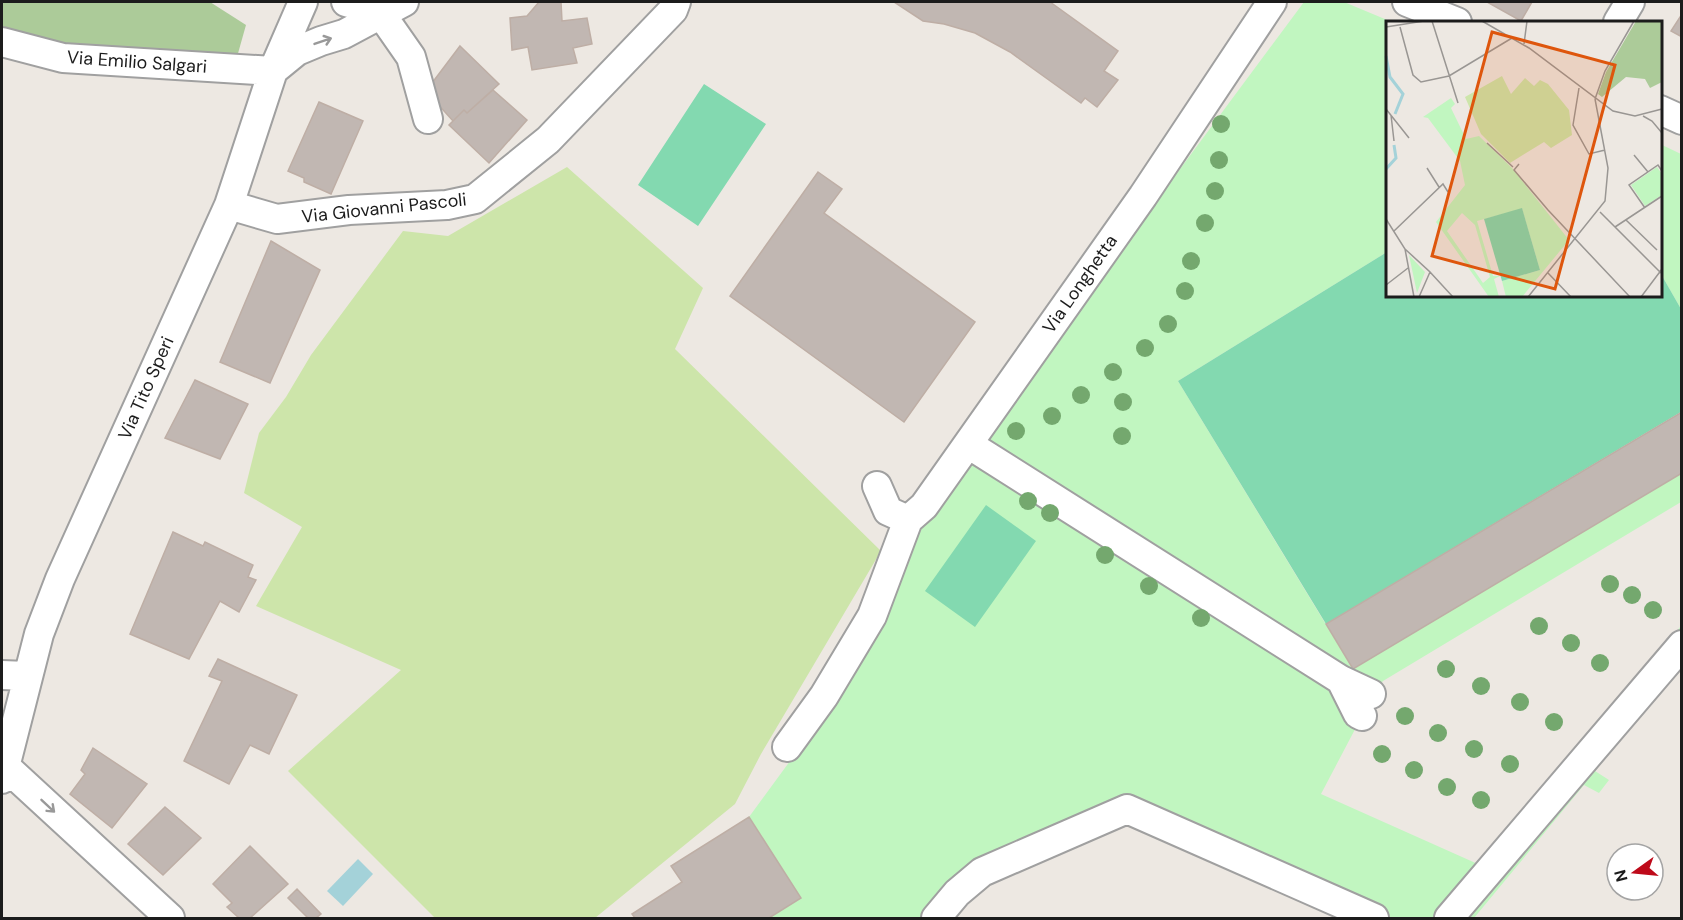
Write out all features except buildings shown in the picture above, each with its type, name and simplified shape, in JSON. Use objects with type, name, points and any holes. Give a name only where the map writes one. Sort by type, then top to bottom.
[{"type":"street","name":"Via Tito Speri","points":[[3,772],[14,675],[39,634],[60,579],[229,205],[273,71],[303,2]]},
{"type":"street","points":[[346,2],[392,8]]},
{"type":"street","name":"Via Giovanni Pascoli","points":[[229,205],[277,219],[349,210],[447,205],[475,199],[548,140],[673,10],[676,2]]},
{"type":"street","name":"Via Longhetta","points":[[908,520],[924,506],[1143,196],[1272,2]]},
{"type":"street","points":[[1407,2],[1454,21]]},
{"type":"street","points":[[1619,21],[1630,2]]},
{"type":"street","points":[[273,71],[297,51],[344,34],[392,8]]},
{"type":"street","points":[[392,8],[411,57],[428,119]]},
{"type":"street","name":"Via Emilio Salgari","points":[[2,42],[63,58],[273,71]]},
{"type":"street","points":[[1662,111],[1682,120]]},
{"type":"street","points":[[968,444],[1341,680],[1364,707]]},
{"type":"street","points":[[787,747],[824,696],[872,616],[908,520],[888,511],[877,486]]},
{"type":"street","points":[[1449,918],[1559,781],[1682,645]]},
{"type":"street","points":[[3,772],[170,918]]},
{"type":"street","points":[[936,918],[957,892],[982,872],[1127,809],[1374,918]]},
{"type":"green space","points":[[2,2],[210,2],[246,25],[235,64],[64,46],[2,31]]},
{"type":"green space","points":[[1304,2],[1344,2],[1390,21],[1386,21],[1386,253],[1178,381],[1353,669],[1681,473],[1681,502],[1383,681],[1371,694],[1321,794],[1480,865],[1681,626],[1681,665],[1595,771],[1609,780],[1599,793],[1584,785],[1474,918],[1339,918],[1125,823],[1001,875],[965,900],[951,918],[769,918],[801,898],[749,817],[801,746],[915,526]]},
{"type":"green space","points":[[704,84],[766,124],[698,226],[638,185]]},
{"type":"green space","points":[[1662,145],[1681,154],[1681,309],[1662,276]]},
{"type":"green space","points":[[567,167],[703,288],[675,349],[881,551],[761,754],[735,804],[595,918],[435,918],[288,771],[401,670],[256,606],[302,527],[244,493],[259,433],[286,397],[311,355],[403,231],[448,236]]},
{"type":"green space","points":[[1386,253],[1386,297],[1662,297],[1662,276],[1681,309],[1681,412],[1326,624],[1178,381]]},
{"type":"green space","points":[[986,505],[1036,541],[975,627],[925,591]]},
{"type":"water","points":[[358,859],[373,874],[343,906],[327,891]]}]
